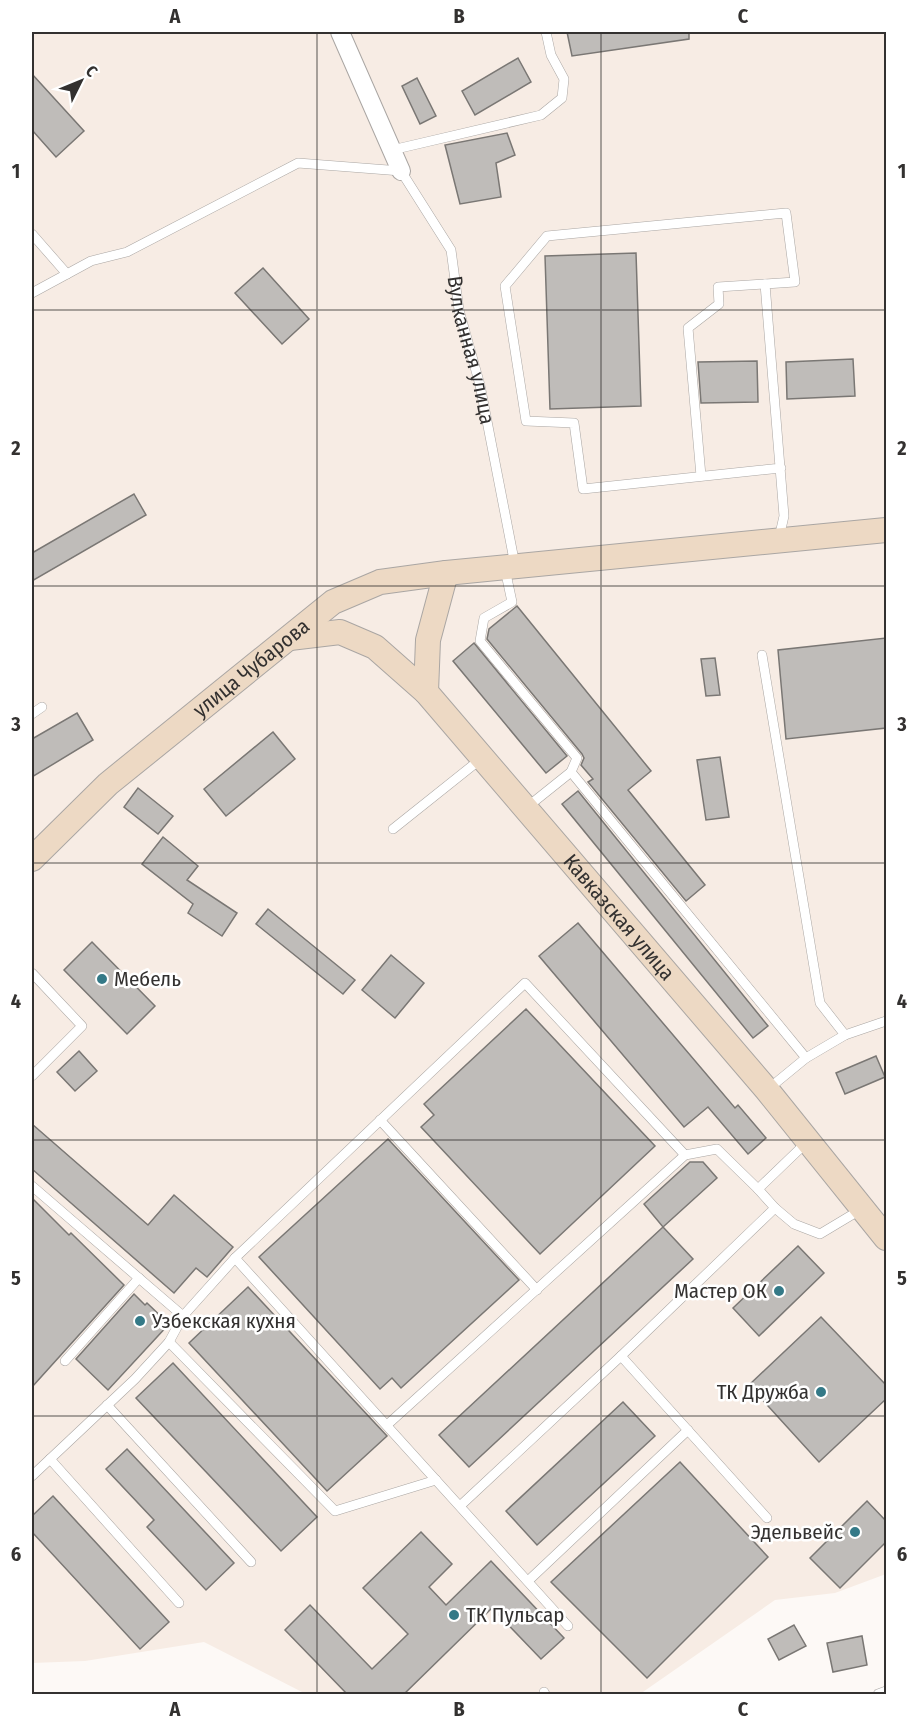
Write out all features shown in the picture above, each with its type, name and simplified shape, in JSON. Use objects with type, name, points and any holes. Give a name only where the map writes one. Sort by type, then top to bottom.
[{"type":"main road","points":[[510,568],[886,530]]},
{"type":"main road","name":"улица Чубарова","points":[[32,859],[108,784],[333,602],[380,582],[446,573],[510,568]]},
{"type":"main road","points":[[426,692],[428,640],[446,573]]},
{"type":"main road","name":"Кавказская улица","points":[[290,638],[340,632],[375,647],[426,692],[767,1090],[886,1238]]},
{"type":"street","points":[[340,32],[401,171]]},
{"type":"lane","points":[[392,150],[541,115],[562,98],[564,79],[551,55],[546,32]]},
{"type":"lane","points":[[32,293],[91,261],[127,252],[298,163],[401,171]]},
{"type":"lane","name":"Вулканная улица","points":[[401,171],[451,250],[459,309],[480,385],[505,506],[512,602],[484,618],[480,641],[578,758],[572,772]]},
{"type":"lane","points":[[701,476],[688,328],[719,304],[718,287],[795,282],[786,213],[547,236],[505,286],[526,421],[574,423],[582,489],[780,468]]},
{"type":"lane","points":[[32,234],[67,274]]},
{"type":"lane","points":[[765,284],[784,516],[778,540]]},
{"type":"lane","points":[[762,656],[820,1003],[845,1035]]},
{"type":"lane","points":[[32,714],[42,707]]},
{"type":"lane","points":[[393,829],[482,758]]},
{"type":"lane","points":[[525,809],[572,772],[806,1058]]},
{"type":"lane","points":[[32,973],[82,1026],[32,1076]]},
{"type":"lane","points":[[32,1476],[169,1342],[183,1316],[235,1258],[525,983],[686,1155]]},
{"type":"lane","points":[[767,1090],[806,1058],[845,1035],[886,1021]]},
{"type":"lane","points":[[380,1120],[537,1290]]},
{"type":"lane","points":[[758,1189],[809,1140]]},
{"type":"lane","points":[[387,1425],[686,1155],[717,1149],[794,1224],[820,1234],[863,1209]]},
{"type":"lane","points":[[32,1186],[183,1316]]},
{"type":"lane","points":[[460,1506],[775,1208]]},
{"type":"lane","points":[[235,1258],[568,1626]]},
{"type":"lane","points":[[65,1361],[139,1278]]},
{"type":"lane","points":[[169,1342],[335,1511],[436,1480]]},
{"type":"lane","points":[[621,1356],[767,1518]]},
{"type":"lane","points":[[107,1405],[251,1562]]},
{"type":"lane","points":[[528,1581],[688,1430]]},
{"type":"lane","points":[[50,1459],[179,1603]]},
{"type":"lane","points":[[878,1695],[886,1691]]},
{"type":"shaded area","points":[[32,32],[886,32],[886,1574],[835,1593],[775,1600],[640,1694],[306,1694],[204,1642],[85,1661],[32,1663]]},
{"type":"building","points":[[567,32],[689,32],[689,39],[572,56]]},
{"type":"building","points":[[518,58],[531,82],[475,115],[462,91]]},
{"type":"building","points":[[32,74],[84,131],[56,157],[32,130]]},
{"type":"building","points":[[417,78],[436,116],[420,124],[402,86]]},
{"type":"building","points":[[507,133],[515,155],[496,163],[501,197],[460,204],[445,145]]},
{"type":"building","points":[[636,253],[641,406],[550,409],[545,256]]},
{"type":"building","points":[[263,268],[309,319],[282,344],[235,293]]},
{"type":"building","points":[[853,359],[855,396],[787,399],[786,362]]},
{"type":"building","points":[[757,361],[758,402],[701,403],[698,362]]},
{"type":"building","points":[[134,494],[146,515],[32,581],[32,553]]},
{"type":"building","points":[[517,606],[651,771],[628,790],[705,885],[686,901],[588,782],[593,779],[581,765],[584,758],[582,754],[487,639],[489,629]]},
{"type":"building","points":[[886,638],[886,728],[786,739],[778,650]]},
{"type":"building","points":[[474,643],[567,756],[546,773],[453,661]]},
{"type":"building","points":[[715,658],[720,695],[706,696],[701,659]]},
{"type":"building","points":[[77,713],[93,740],[32,777],[32,739]]},
{"type":"building","points":[[273,732],[295,759],[226,816],[204,789]]},
{"type":"building","points":[[720,757],[729,817],[706,820],[697,760]]},
{"type":"building","points":[[138,788],[173,816],[158,834],[124,807]]},
{"type":"building","points":[[578,791],[768,1026],[753,1038],[562,804]]},
{"type":"building","points":[[163,837],[198,866],[187,880],[237,913],[222,936],[188,913],[193,904],[142,864]]},
{"type":"building","points":[[268,909],[355,980],[343,994],[256,924]]},
{"type":"building","points":[[578,923],[735,1108],[738,1105],[766,1138],[748,1154],[708,1107],[684,1127],[539,956]]},
{"type":"building","points":[[92,942],[155,1006],[127,1034],[64,970]]},
{"type":"building","points":[[391,955],[424,983],[395,1018],[362,990]]},
{"type":"building","points":[[526,1009],[655,1146],[540,1254],[421,1127],[434,1115],[424,1104]]},
{"type":"building","points":[[79,1051],[97,1071],[75,1091],[57,1072]]},
{"type":"building","points":[[876,1056],[885,1077],[845,1094],[836,1073]]},
{"type":"building","points":[[32,1124],[148,1225],[174,1195],[233,1247],[207,1277],[196,1268],[174,1293],[32,1169]]},
{"type":"building","points":[[388,1139],[519,1280],[401,1388],[392,1378],[380,1389],[259,1257]]},
{"type":"building","points":[[690,1162],[703,1162],[717,1178],[663,1227],[644,1204]]},
{"type":"building","points":[[32,1198],[124,1285],[32,1387]]},
{"type":"building","points":[[663,1227],[693,1259],[469,1467],[439,1435]]},
{"type":"building","name":"Мастер ОК","points":[[798,1246],[824,1273],[759,1336],[733,1308]]},
{"type":"building","points":[[248,1287],[387,1436],[327,1491],[189,1343]]},
{"type":"building","points":[[134,1294],[169,1324],[108,1390],[76,1359]]},
{"type":"building","name":"ТК Дружба","points":[[821,1317],[886,1385],[886,1399],[819,1462],[749,1385]]},
{"type":"building","points":[[173,1363],[317,1517],[281,1551],[136,1398]]},
{"type":"building","points":[[623,1402],[655,1436],[537,1545],[506,1511]]},
{"type":"building","points":[[127,1449],[234,1563],[206,1590],[147,1527],[154,1520],[106,1469]]},
{"type":"building","points":[[680,1462],[768,1557],[647,1678],[551,1582]]},
{"type":"building","points":[[53,1496],[169,1622],[140,1649],[32,1532],[32,1516]]},
{"type":"building","points":[[867,1501],[886,1521],[886,1542],[840,1588],[810,1558]]},
{"type":"building","name":"ТК Пульсар","points":[[421,1532],[452,1564],[429,1587],[446,1605],[491,1561],[564,1638],[541,1659],[492,1608],[403,1695],[348,1695],[285,1630],[310,1605],[372,1669],[408,1634],[363,1588]]},
{"type":"building","points":[[794,1625],[806,1646],[779,1660],[768,1639]]},
{"type":"building","points":[[862,1636],[867,1665],[833,1672],[827,1643]]},
{"type":"place","name":"Мебель","points":[[102,979]]},
{"type":"place","name":"Мастер ОК","points":[[779,1291]]},
{"type":"place","name":"Узбекская кухня","points":[[140,1321]]},
{"type":"place","name":"ТК Дружба","points":[[821,1392]]},
{"type":"place","name":"Эдельвейс","points":[[855,1532]]},
{"type":"place","name":"ТК Пульсар","points":[[454,1615]]}]
